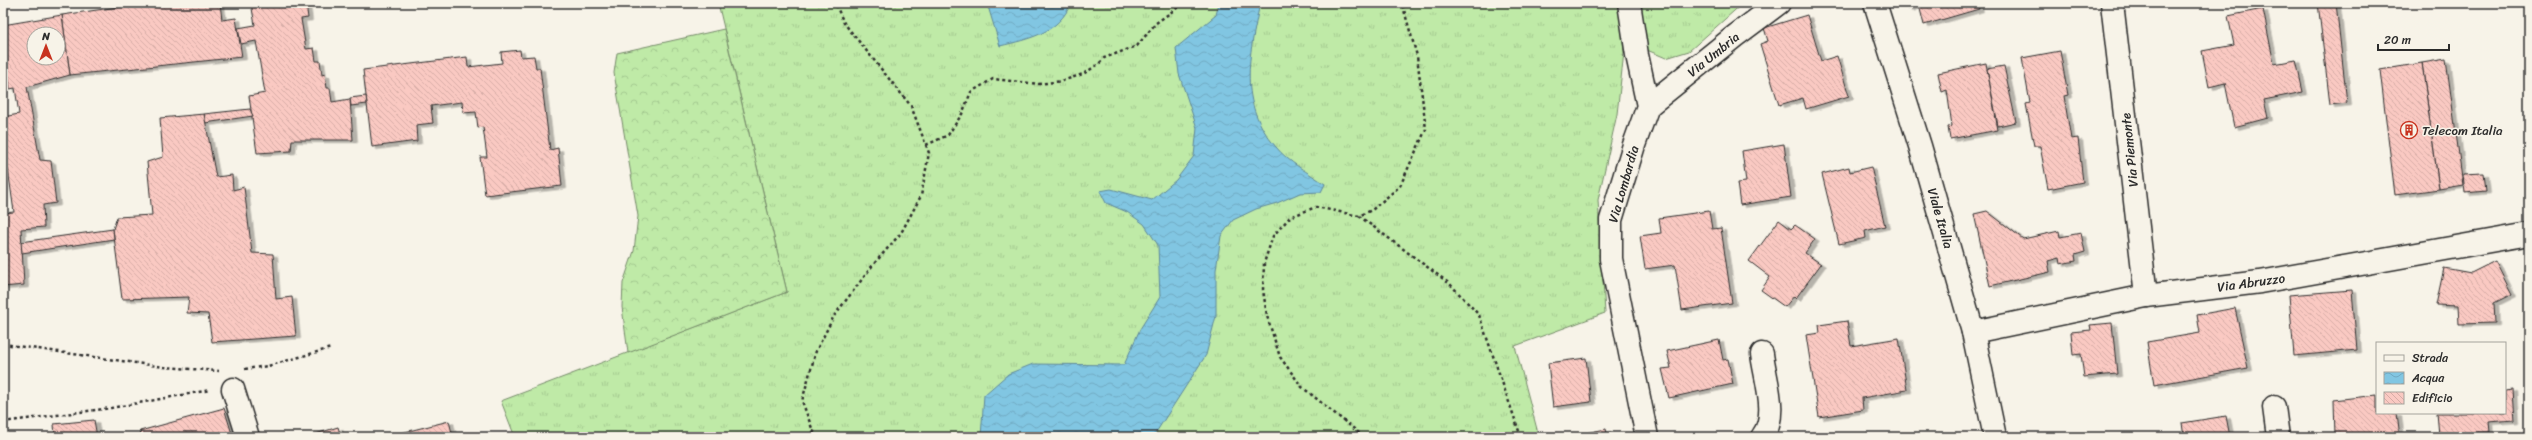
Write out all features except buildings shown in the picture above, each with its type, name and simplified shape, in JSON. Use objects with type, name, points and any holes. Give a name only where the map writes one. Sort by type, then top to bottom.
[{"type":"street","points":[[1629,3],[1637,55],[1648,106]]},
{"type":"street","name":"Via Umbria","points":[[1648,106],[1735,36],[1779,3]]},
{"type":"street","name":"Viale Italia","points":[[1875,3],[1920,146],[1973,332],[1995,437]]},
{"type":"street","name":"Via Piemonte","points":[[2112,3],[2146,296]]},
{"type":"street","name":"Via Lombardia","points":[[1647,437],[1611,259],[1611,220],[1634,145],[1648,106]]},
{"type":"street","name":"Via Abruzzo","points":[[1973,332],[2146,296],[2260,282],[2529,234]]},
{"type":"street","points":[[1762,354],[1771,414],[1767,431],[1762,437]]},
{"type":"street","points":[[231,377],[248,437]]},
{"type":"street","points":[[2274,407],[2278,437]]},
{"type":"path","points":[[819,437],[813,431],[802,401],[816,352],[834,316],[873,265],[901,233],[921,196],[929,153],[911,106],[844,23],[835,3]]},
{"type":"path","points":[[926,145],[948,135],[962,114],[971,92],[993,79],[1039,84],[1062,81],[1083,74],[1099,64],[1104,58],[1137,46],[1156,23],[1184,3]]},
{"type":"path","points":[[1359,216],[1372,210],[1400,186],[1426,129],[1417,56],[1402,3]]},
{"type":"path","points":[[1364,437],[1302,387],[1280,357],[1267,316],[1263,290],[1264,262],[1273,236],[1290,217],[1316,207],[1359,216],[1450,284],[1479,315],[1521,437]]},
{"type":"path","points":[[3,344],[231,377],[331,348]]},
{"type":"path","points":[[3,422],[111,408],[230,386],[231,377]]},
{"type":"green space","points":[[718,3],[1619,3],[1624,52],[1617,114],[1598,200],[1605,313],[1515,346],[1539,437],[515,437],[501,401],[787,292]]},
{"type":"green space","points":[[1634,3],[1743,3],[1689,51],[1666,58],[1647,50]]},
{"type":"green space","points":[[724,29],[787,292],[628,353],[622,307],[623,283],[634,251],[638,216],[614,73],[617,53]]},
{"type":"water","points":[[987,3],[1071,3],[1066,13],[1051,28],[1022,41],[1000,46]]},
{"type":"water","points":[[1219,3],[1260,3],[1252,42],[1249,78],[1251,96],[1256,113],[1264,130],[1276,147],[1293,162],[1325,184],[1321,192],[1300,193],[1277,203],[1256,209],[1233,220],[1221,236],[1216,270],[1216,316],[1206,355],[1153,437],[981,437],[984,395],[1008,374],[1033,364],[1124,365],[1140,329],[1160,297],[1158,245],[1144,224],[1127,212],[1106,203],[1100,191],[1111,189],[1152,200],[1176,180],[1194,156],[1197,128],[1179,74],[1176,48],[1216,15]]},
{"type":"place","name":"Telecom Italia","points":[[2409,130]]}]
